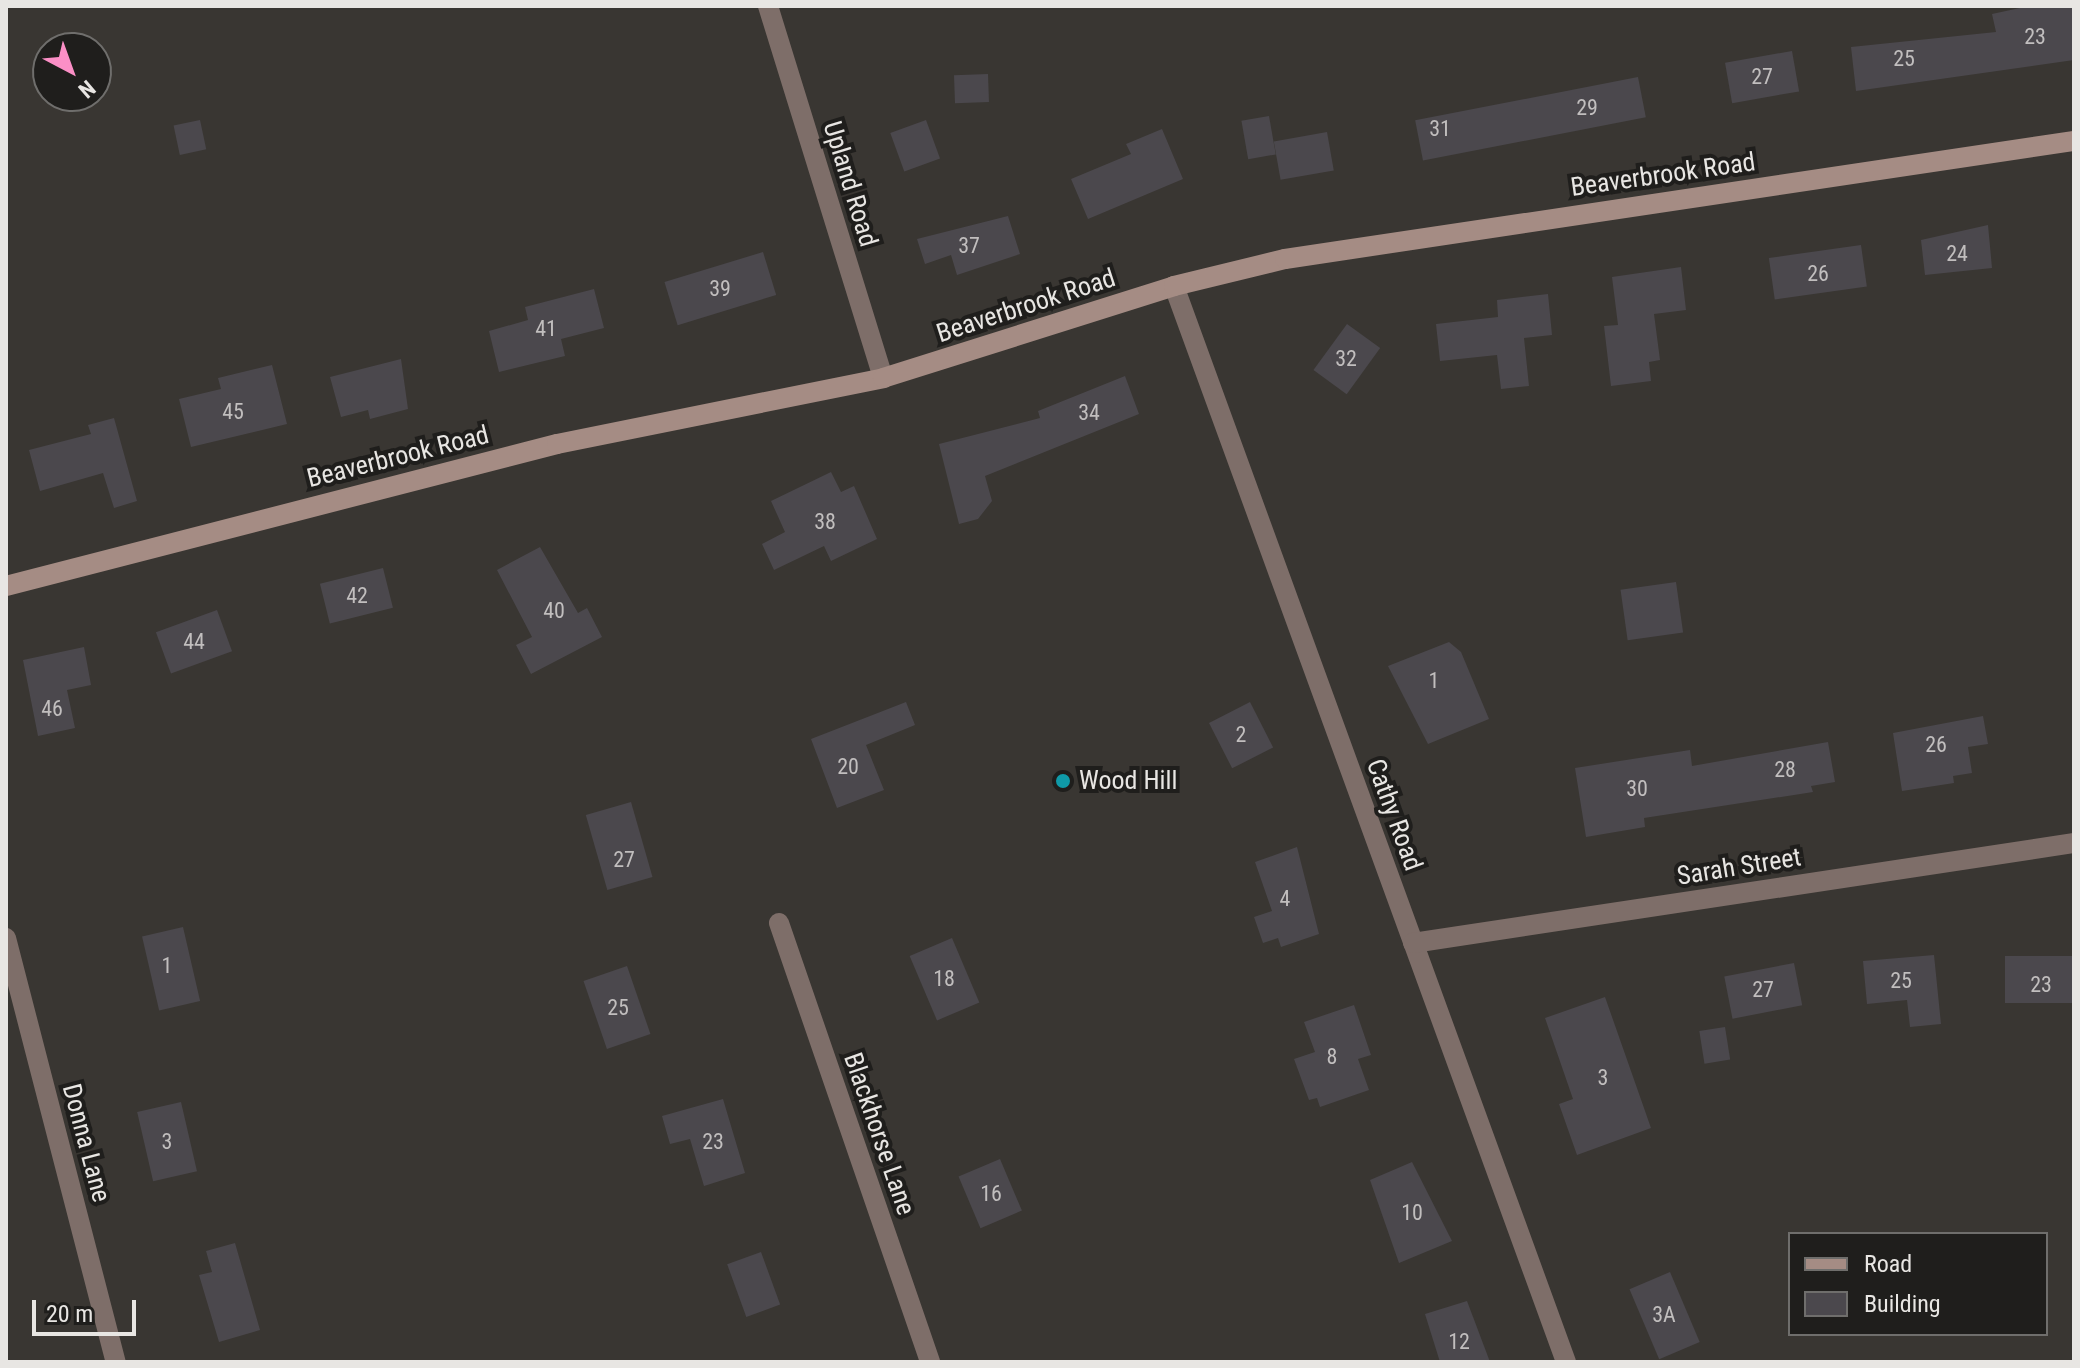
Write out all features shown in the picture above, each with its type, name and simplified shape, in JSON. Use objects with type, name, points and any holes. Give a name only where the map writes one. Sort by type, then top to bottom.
[{"type":"street","name":"Upland Road","points":[[768,6],[883,378]]},
{"type":"street","name":"Beaverbrook Road","points":[[6,586],[557,444],[883,378],[1174,286],[1315,254],[2074,141]]},
{"type":"street","name":"Cathy Road","points":[[1174,286],[1566,1362]]},
{"type":"street","name":"Sarah Street","points":[[1413,943],[2074,843]]},
{"type":"street","name":"Blackhorse Lane","points":[[779,923],[930,1362]]},
{"type":"street","name":"Donna Lane","points":[[6,938],[116,1362]]},
{"type":"building","points":[[2029,6],[2074,6],[2074,60],[1856,91],[1851,47],[1996,32],[1992,14]]},
{"type":"building","points":[[1792,51],[1799,91],[1732,103],[1725,63]]},
{"type":"building","points":[[988,74],[989,102],[955,103],[954,75]]},
{"type":"building","points":[[1638,77],[1646,117],[1423,161],[1415,120]]},
{"type":"building","points":[[1269,116],[1276,154],[1248,159],[1241,121]]},
{"type":"building","points":[[200,120],[206,149],[180,155],[174,126]]},
{"type":"building","points":[[926,120],[940,159],[904,172],[890,133]]},
{"type":"building","points":[[1162,129],[1183,179],[1088,219],[1071,179],[1131,154],[1126,144]]},
{"type":"building","points":[[1327,132],[1334,170],[1281,180],[1274,141]]},
{"type":"building","points":[[1008,216],[1020,254],[957,275],[951,255],[925,264],[917,239]]},
{"type":"building","points":[[1988,225],[1992,268],[1925,275],[1921,240]]},
{"type":"building","points":[[1861,245],[1867,287],[1775,300],[1769,258]]},
{"type":"building","points":[[763,252],[776,295],[678,325],[665,282]]},
{"type":"building","points":[[1681,267],[1686,310],[1654,314],[1660,360],[1649,362],[1651,381],[1611,386],[1604,326],[1618,325],[1612,277]]},
{"type":"building","points":[[594,289],[604,328],[561,339],[565,356],[499,372],[489,331],[528,320],[525,307]]},
{"type":"building","points":[[1548,294],[1552,335],[1524,338],[1529,386],[1501,389],[1497,355],[1440,361],[1436,324],[1498,317],[1497,300]]},
{"type":"building","points":[[1347,324],[1380,348],[1347,394],[1313,370]]},
{"type":"building","points":[[401,359],[408,409],[370,419],[368,410],[341,417],[330,377]]},
{"type":"building","points":[[272,365],[287,424],[191,447],[179,399],[221,389],[218,378]]},
{"type":"building","points":[[1125,376],[1139,414],[985,476],[992,501],[978,519],[959,524],[939,444],[1040,418],[1038,411]]},
{"type":"building","points":[[114,418],[137,501],[114,508],[103,473],[40,491],[29,450],[91,434],[88,425]]},
{"type":"building","points":[[831,472],[841,492],[854,486],[877,539],[831,561],[824,546],[774,570],[762,544],[785,532],[771,501]]},
{"type":"building","points":[[540,547],[578,613],[587,608],[602,637],[531,674],[516,645],[532,637],[497,570]]},
{"type":"building","points":[[383,568],[393,608],[330,624],[320,584]]},
{"type":"building","points":[[1676,582],[1683,633],[1628,640],[1621,590]]},
{"type":"building","points":[[217,610],[232,651],[171,674],[156,632]]},
{"type":"building","points":[[1449,642],[1461,652],[1489,719],[1428,744],[1388,666]]},
{"type":"building","points":[[84,647],[91,685],[67,690],[75,728],[38,736],[23,660]]},
{"type":"building","points":[[906,702],[915,725],[866,745],[884,790],[837,808],[811,739]]},
{"type":"building","points":[[1250,702],[1273,747],[1232,768],[1209,723]]},
{"type":"building","points":[[1983,716],[1988,744],[1968,747],[1972,773],[1953,776],[1954,783],[1902,791],[1893,733]]},
{"type":"building","points":[[1828,742],[1835,782],[1811,786],[1813,792],[1644,818],[1645,827],[1586,837],[1575,768],[1690,750],[1692,766]]},
{"type":"building","points":[[631,802],[652,877],[607,890],[586,815]]},
{"type":"building","points":[[1297,847],[1319,934],[1281,947],[1278,938],[1263,943],[1254,917],[1272,911],[1255,862]]},
{"type":"building","points":[[183,927],[200,1001],[159,1011],[142,936]]},
{"type":"building","points":[[952,938],[979,1002],[937,1020],[910,956]]},
{"type":"building","points":[[1934,955],[1941,1024],[1910,1027],[1907,1000],[1867,1004],[1863,961]]},
{"type":"building","points":[[2005,956],[2074,956],[2074,1003],[2005,1003]]},
{"type":"building","points":[[1794,963],[1802,1005],[1733,1019],[1724,977]]},
{"type":"building","points":[[627,966],[650,1034],[607,1049],[584,981]]},
{"type":"building","points":[[1605,997],[1651,1128],[1577,1155],[1559,1104],[1573,1099],[1545,1018]]},
{"type":"building","points":[[1354,1005],[1371,1055],[1358,1059],[1369,1090],[1320,1107],[1317,1098],[1309,1100],[1294,1059],[1315,1052],[1304,1022]]},
{"type":"building","points":[[1725,1027],[1730,1060],[1704,1064],[1699,1031]]},
{"type":"building","points":[[723,1099],[745,1173],[704,1186],[690,1139],[670,1144],[662,1116]]},
{"type":"building","points":[[181,1102],[197,1171],[153,1181],[137,1112]]},
{"type":"building","points":[[1000,1159],[1022,1211],[980,1228],[959,1177]]},
{"type":"building","points":[[1412,1162],[1452,1241],[1399,1263],[1370,1180]]},
{"type":"building","points":[[235,1243],[260,1330],[219,1342],[199,1275],[212,1272],[206,1251]]},
{"type":"building","points":[[761,1252],[780,1305],[746,1317],[727,1264]]},
{"type":"building","points":[[1670,1272],[1700,1342],[1659,1359],[1629,1289]]},
{"type":"building","points":[[1467,1301],[1490,1362],[1440,1362],[1425,1314]]},
{"type":"place","name":"Wood Hill","points":[[1063,781]]}]
